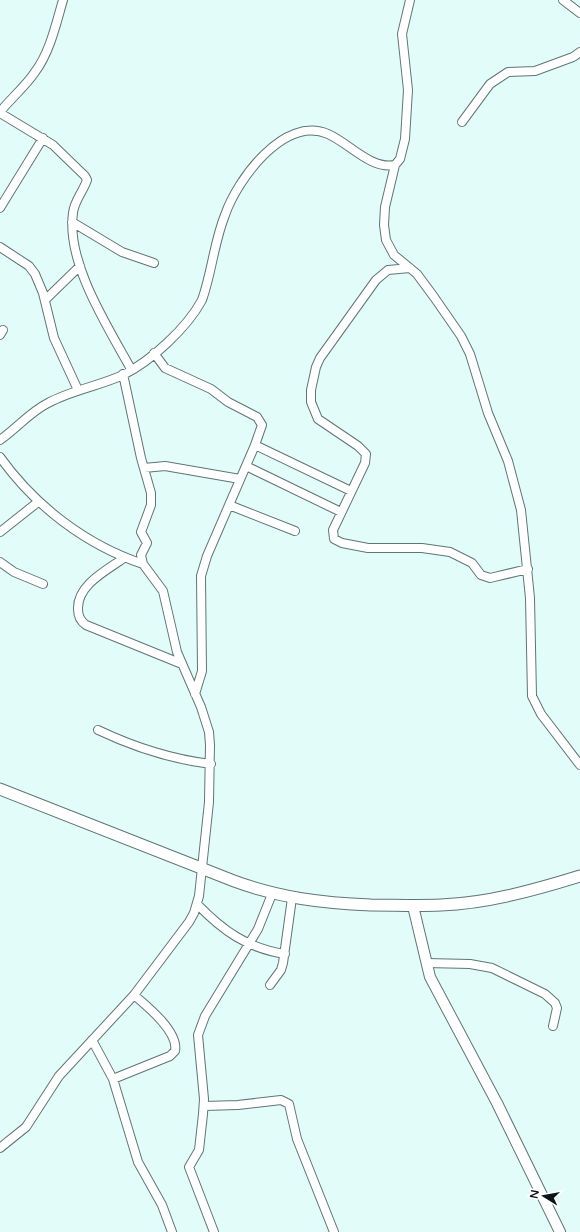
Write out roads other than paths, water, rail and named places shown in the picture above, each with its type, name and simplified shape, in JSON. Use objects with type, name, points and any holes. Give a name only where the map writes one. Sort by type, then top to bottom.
[{"type":"main road","points":[[0,789],[202,868],[272,894],[292,898],[320,902],[413,906],[442,905],[509,896],[580,876]]},
{"type":"street","points":[[63,0],[49,46],[41,64],[30,79],[0,112],[62,152],[80,170],[87,180],[76,202],[72,222],[75,247],[80,266],[97,308],[132,369]]},
{"type":"street","points":[[410,0],[402,34],[408,90],[405,139],[400,159],[395,165],[385,207],[384,225],[390,249],[399,260],[417,274],[461,336],[470,354],[488,413],[508,461],[518,493],[528,569],[532,696],[541,714],[580,764]]},
{"type":"street","points":[[563,0],[580,14]]},
{"type":"street","points":[[462,122],[490,84],[508,72],[536,71],[573,57],[580,52]]},
{"type":"street","points":[[0,440],[47,404],[78,390],[123,374],[168,343],[198,308],[205,291],[225,212],[249,172],[276,144],[295,134],[314,130],[339,140],[380,166],[395,165]]},
{"type":"street","points":[[0,208],[42,138]]},
{"type":"street","points":[[72,222],[122,252],[154,263]]},
{"type":"street","points":[[0,247],[28,266],[40,284],[54,338],[78,390]]},
{"type":"street","points":[[45,300],[80,266]]},
{"type":"street","points":[[410,268],[388,270],[376,280],[320,358],[312,379],[311,402],[318,419],[358,446],[366,454],[365,463],[332,534],[337,541],[373,548],[422,548],[450,552],[466,559],[472,563],[481,575],[490,578],[528,569]]},
{"type":"street","points":[[154,354],[165,368],[204,385],[228,402],[257,417],[262,425],[201,576],[202,671],[195,694]]},
{"type":"street","points":[[0,1148],[26,1127],[59,1076],[134,995],[189,922],[197,904],[208,814],[211,764],[209,732],[182,664],[163,592],[143,564],[142,555],[147,543],[141,532],[152,500],[123,374]]},
{"type":"street","points":[[255,445],[351,491]]},
{"type":"street","points":[[0,457],[22,486],[38,502],[99,545],[124,558],[143,564]]},
{"type":"street","points":[[144,468],[165,466],[240,479]]},
{"type":"street","points":[[246,466],[341,512]]},
{"type":"street","points":[[0,532],[38,502]]},
{"type":"street","points":[[229,504],[295,531]]},
{"type":"street","points":[[124,558],[100,576],[86,589],[79,600],[78,612],[80,619],[86,625],[182,664]]},
{"type":"street","points":[[0,562],[14,572],[43,584]]},
{"type":"street","points":[[98,730],[163,756],[211,764]]},
{"type":"street","points":[[214,1232],[190,1167],[199,1150],[204,1106],[199,1029],[205,1016],[250,944],[262,921],[272,894]]},
{"type":"street","points":[[270,985],[281,970],[285,954],[292,898]]},
{"type":"street","points":[[197,904],[221,928],[250,944],[265,950],[285,954]]},
{"type":"street","points":[[413,906],[430,977],[497,1103],[560,1232]]},
{"type":"street","points":[[426,963],[470,964],[492,968],[544,994],[555,1003],[557,1008],[553,1026]]},
{"type":"street","points":[[113,1079],[170,1056],[175,1051],[173,1037],[160,1019],[151,1009],[134,995]]},
{"type":"street","points":[[92,1040],[113,1079],[138,1162],[160,1200],[172,1232]]},
{"type":"street","points":[[204,1106],[238,1105],[281,1100],[289,1104],[297,1139],[334,1232]]}]
